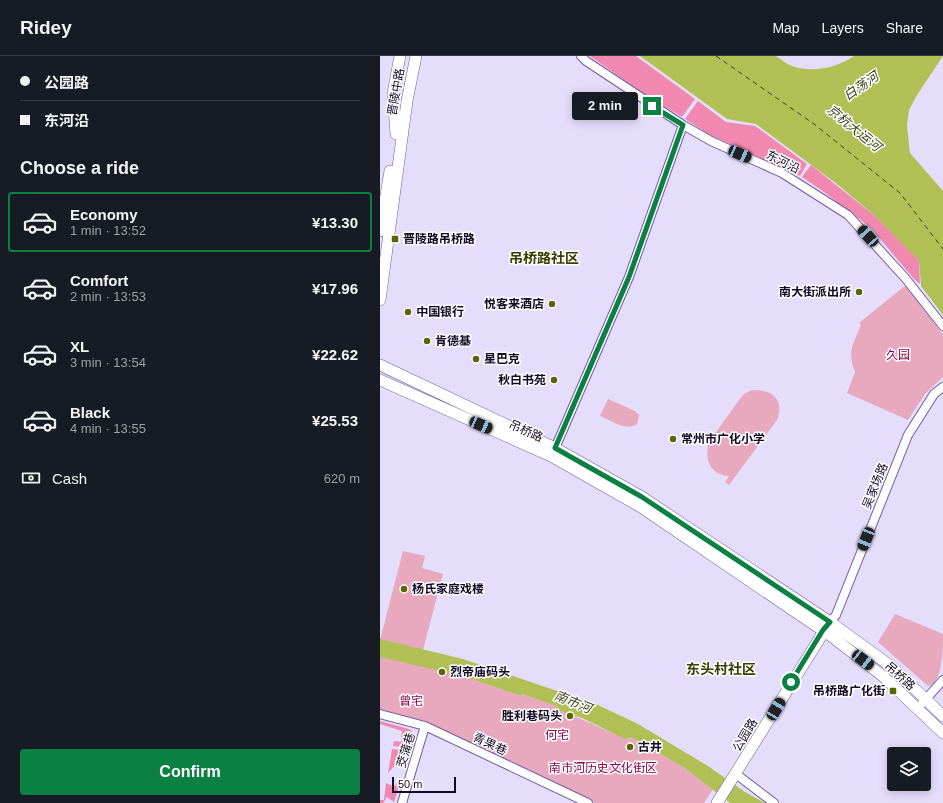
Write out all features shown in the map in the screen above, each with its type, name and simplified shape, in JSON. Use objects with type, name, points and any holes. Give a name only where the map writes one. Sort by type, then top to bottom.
[{"type":"main road","points":[[396,134],[394,93],[400,56]]},
{"type":"main road","name":"晋陵中路","points":[[380,231],[409,56]]},
{"type":"main road","name":"晋陵中路","points":[[380,300],[407,101],[416,56]]},
{"type":"main road","name":"吊桥路","points":[[380,365],[553,452],[892,667],[943,716]]},
{"type":"main road","name":"吊桥路","points":[[380,380],[553,452]]},
{"type":"main road","name":"吊桥路","points":[[826,626],[884,677],[943,733]]},
{"type":"main road","name":"公园路","points":[[719,801],[826,626]]},
{"type":"street","name":"东河沿","points":[[581,56],[586,61],[683,125],[711,141],[782,173],[848,215],[906,278],[943,326]]},
{"type":"street","points":[[553,452],[629,277],[683,125]]},
{"type":"street","name":"吴家场路","points":[[826,626],[836,615],[908,435],[934,394],[943,387]]},
{"type":"street","points":[[917,709],[943,680]]},
{"type":"street","name":"青果巷","points":[[380,714],[425,726],[588,803]]},
{"type":"street","name":"茭蒲巷","points":[[402,803],[425,726]]},
{"type":"street","points":[[734,777],[774,803]]},
{"type":"green space","name":"久园","points":[[906,285],[943,335],[943,377],[925,394],[908,420],[847,393],[855,372],[851,359],[851,353],[853,343],[861,325],[859,323]]},
{"type":"green space","points":[[752,390],[765,391],[775,397],[778,401],[779,413],[777,420],[729,485],[725,482],[729,476],[717,473],[710,465],[707,454],[709,442],[739,400],[744,394]]},
{"type":"green space","points":[[608,399],[635,411],[639,415],[637,424],[628,427],[623,426],[600,416]]},
{"type":"green space","name":"南市河历史文化街区","points":[[403,551],[425,556],[422,568],[443,574],[419,665],[466,677],[521,696],[522,694],[556,706],[625,738],[631,737],[685,768],[713,789],[704,803],[595,803],[425,721],[380,709],[380,640]]},
{"type":"green space","points":[[895,614],[943,634],[941,664],[937,679],[933,684],[928,686],[878,642]]},
{"type":"shaded area","points":[[590,56],[636,56],[695,99],[682,117],[644,94]]},
{"type":"shaded area","points":[[698,101],[726,122],[755,126],[807,164],[800,176],[708,134],[685,119]]},
{"type":"shaded area","points":[[811,165],[875,216],[910,251],[919,261],[920,284],[914,279],[871,228],[802,177]]},
{"type":"shaded area","points":[[380,721],[409,729],[414,733],[413,745],[410,753],[403,762],[398,762],[388,773],[392,749],[400,750],[405,748],[409,740],[409,736],[407,736],[406,745],[403,747],[393,746],[394,741],[401,742],[402,731],[380,724]]},
{"type":"shaded area","points":[[386,783],[393,786],[400,783],[394,802],[387,797],[383,803],[380,803],[380,800],[384,800]]},
{"type":"water","points":[[640,56],[776,56],[790,65],[800,68],[816,69],[840,64],[854,56],[943,56],[917,95],[909,110],[907,126],[910,153],[943,191],[943,315],[921,286],[919,261],[875,216],[837,184],[756,124],[727,119]]},
{"type":"water","name":"南市河","points":[[380,639],[463,659],[598,705],[638,724],[708,766],[745,792],[765,803],[730,803],[685,768],[631,737],[625,739],[582,718],[559,710],[556,706],[522,694],[521,696],[466,677],[380,657]]},
{"type":"ferry route","points":[[716,56],[814,124],[900,193],[943,249]]},
{"type":"place","name":"晋陵路吊桥路","points":[[395,239]]},
{"type":"place","name":"南大街派出所","points":[[859,292]]},
{"type":"place","name":"悦客来酒店","points":[[552,304]]},
{"type":"place","name":"中国银行","points":[[408,312]]},
{"type":"place","name":"肯德基","points":[[427,341]]},
{"type":"place","name":"星巴克","points":[[476,359]]},
{"type":"place","name":"秋白书苑","points":[[554,380]]},
{"type":"place","name":"常州市广化小学","points":[[673,439]]},
{"type":"place","name":"杨氏家庭戏楼","points":[[404,589]]},
{"type":"place","name":"烈帝庙码头","points":[[442,672]]},
{"type":"place","name":"吊桥路广化街","points":[[893,691]]},
{"type":"place","name":"胜利巷码头","points":[[570,716]]},
{"type":"place","name":"古井","points":[[630,747]]},
{"type":"district","name":"吊桥路社区","points":[[544,258]]},
{"type":"district","name":"东头村社区","points":[[721,669]]},
{"type":"route","points":[[652,106],[683,125],[629,277],[604,339],[555,448],[642,497],[830,622],[823,630],[791,682]]},
{"type":"water label","name":"白荡河","points":[[861,86]]},
{"type":"water label","name":"京杭大运河","points":[[854,128]]},
{"type":"park label","name":"曾宅","points":[[411,701]]},
{"type":"park label","name":"何宅","points":[[557,735]]}]
